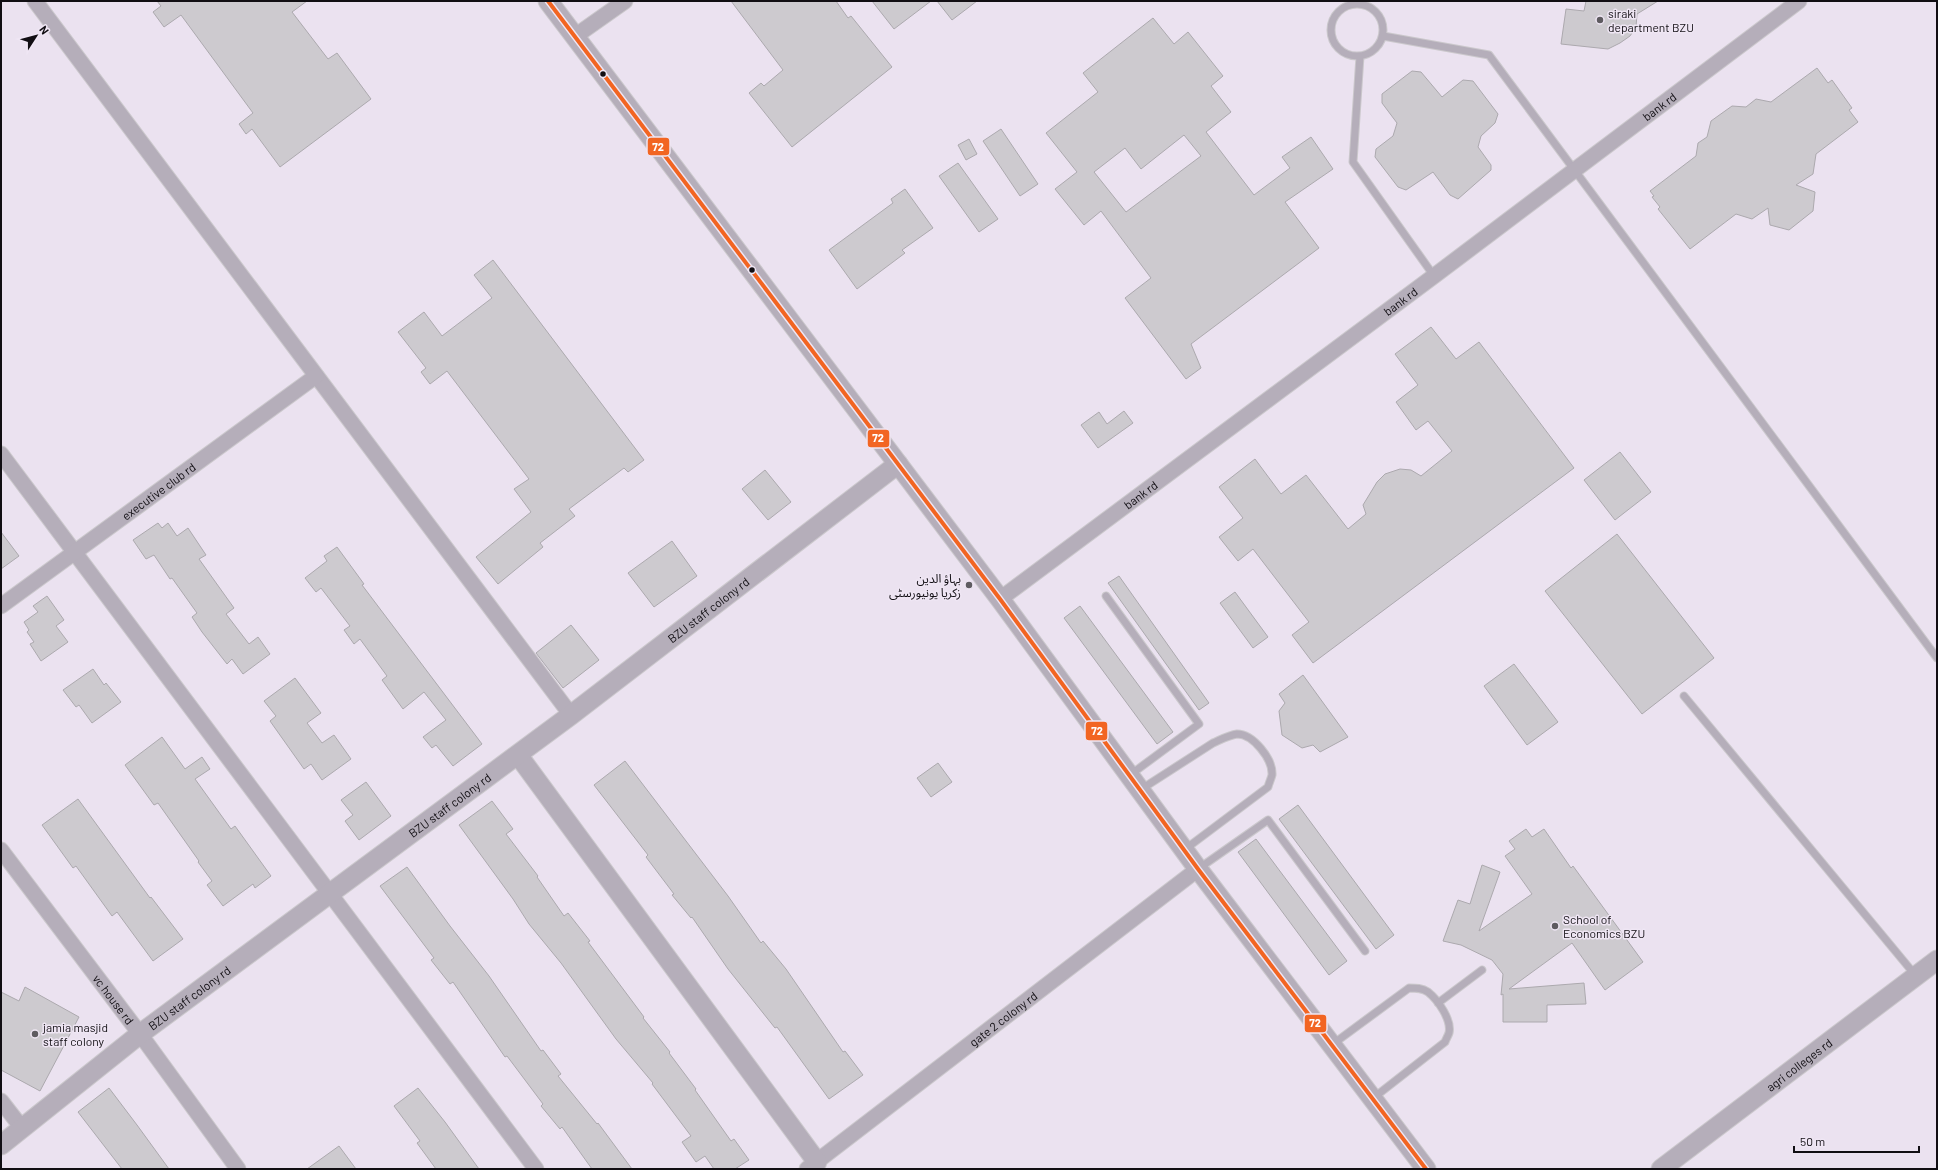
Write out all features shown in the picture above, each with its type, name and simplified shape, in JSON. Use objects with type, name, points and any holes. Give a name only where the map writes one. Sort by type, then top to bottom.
[{"type":"street","points":[[35,1],[571,715]]},
{"type":"street","points":[[548,1],[729,238],[1000,598],[1198,869],[1426,1169]]},
{"type":"street","points":[[574,37],[625,1]]},
{"type":"street","name":"bank rd","points":[[1000,598],[1434,276],[1799,1]]},
{"type":"street","name":"executive club rd","points":[[1,606],[316,376]]},
{"type":"street","points":[[1,454],[536,1169]]},
{"type":"street","name":"BZU staff colony rd","points":[[1,1145],[140,1034],[518,755],[898,464]]},
{"type":"street","points":[[518,755],[812,1165]]},
{"type":"street","name":"vc house rd","points":[[1,850],[140,1034],[238,1169]]},
{"type":"street","name":"gate 2 colony rd","points":[[812,1165],[1198,869]]},
{"type":"street","name":"agri colleges rd","points":[[1661,1169],[1937,960]]},
{"type":"street","points":[[1,1101],[22,1128]]},
{"type":"lane","points":[[1355,4],[1371,7],[1377,12],[1381,19],[1383,36],[1375,50],[1360,56],[1344,52],[1333,40],[1332,24],[1340,10],[1347,6],[1355,4]]},
{"type":"lane","points":[[1383,36],[1489,55],[1937,658]]},
{"type":"lane","points":[[1360,56],[1353,162],[1434,276]]},
{"type":"lane","points":[[1106,596],[1199,724],[1135,783]]},
{"type":"lane","points":[[1684,696],[1916,976]]},
{"type":"lane","points":[[1135,783],[1226,737],[1237,734],[1248,736],[1258,746],[1269,762],[1272,774],[1268,787],[1184,850]]},
{"type":"lane","points":[[1198,869],[1268,820],[1365,951]]},
{"type":"lane","points":[[1438,1003],[1482,970]]},
{"type":"lane","points":[[1331,1045],[1409,988],[1419,988],[1427,992],[1438,1003],[1447,1018],[1449,1033],[1445,1042],[1372,1099]]},
{"type":"shaded area","name":"بہاؤ الدین زکریا یونیورسٹی","points":[[1,1],[1937,1],[1937,1169],[1,1169]]},
{"type":"building","points":[[157,1],[307,1],[292,12],[328,59],[337,53],[371,99],[280,167],[252,129],[246,134],[239,124],[253,113],[181,15],[164,27],[153,12],[161,6]]},
{"type":"building","points":[[731,1],[836,1],[848,18],[851,16],[892,67],[792,147],[749,93],[761,83],[764,86],[783,70]]},
{"type":"building","points":[[872,1],[931,1],[894,29]]},
{"type":"building","points":[[937,1],[977,1],[952,20]]},
{"type":"building","name":"siraki department BZU","points":[[1586,1],[1658,1],[1637,14],[1636,27],[1630,36],[1608,49],[1561,44],[1566,9],[1584,11]]},
{"type":"building","points":[[1153,18],[1174,44],[1188,32],[1223,76],[1211,86],[1231,112],[1206,132],[1254,195],[1290,168],[1282,157],[1311,137],[1333,169],[1285,202],[1319,248],[1191,344],[1201,368],[1186,379],[1125,298],[1151,278],[1101,211],[1084,225],[1055,189],[1077,172],[1046,133],[1098,92],[1083,73]],"holes":[[[1184,135],[1201,156],[1126,212],[1094,172],[1125,148],[1141,169]]]},
{"type":"building","points":[[1817,68],[1828,83],[1832,80],[1852,108],[1849,110],[1858,122],[1816,154],[1813,174],[1796,185],[1815,192],[1813,211],[1789,230],[1770,225],[1768,208],[1752,219],[1736,214],[1690,249],[1658,209],[1660,207],[1652,197],[1654,196],[1650,191],[1696,156],[1698,143],[1707,137],[1711,121],[1732,106],[1746,107],[1756,99],[1771,102]]},
{"type":"building","points":[[1412,71],[1421,72],[1442,97],[1463,80],[1473,81],[1498,114],[1495,123],[1481,136],[1478,147],[1491,165],[1491,170],[1458,199],[1450,195],[1433,172],[1406,190],[1398,187],[1375,157],[1376,149],[1393,136],[1397,123],[1382,103],[1382,94]]},
{"type":"building","points":[[1001,129],[1038,184],[1020,196],[983,141]]},
{"type":"building","points":[[969,139],[977,154],[966,160],[958,145]]},
{"type":"building","points":[[958,163],[998,219],[979,232],[939,176]]},
{"type":"building","points":[[905,189],[933,228],[902,250],[905,253],[857,289],[829,250],[893,203],[891,199]]},
{"type":"building","points":[[493,260],[644,460],[628,472],[624,468],[569,509],[575,516],[540,543],[543,547],[498,584],[476,557],[531,512],[514,489],[529,479],[447,371],[430,384],[421,372],[426,368],[398,332],[424,312],[442,336],[492,298],[474,275]]},
{"type":"building","points":[[1431,327],[1456,359],[1479,342],[1574,468],[1313,663],[1292,635],[1309,622],[1253,549],[1238,561],[1219,537],[1243,518],[1219,487],[1255,459],[1281,494],[1306,475],[1348,529],[1366,514],[1363,505],[1377,482],[1385,474],[1400,469],[1411,470],[1421,476],[1452,451],[1428,421],[1416,430],[1396,402],[1418,385],[1395,354]]},
{"type":"building","points":[[1124,411],[1133,423],[1098,448],[1081,425],[1099,412],[1107,424]]},
{"type":"building","points":[[1620,452],[1651,492],[1615,520],[1584,480]]},
{"type":"building","points":[[765,470],[791,502],[768,520],[742,489]]},
{"type":"building","points":[[158,523],[162,528],[168,523],[177,536],[188,528],[206,555],[199,559],[234,608],[226,614],[249,644],[258,637],[270,654],[243,674],[232,659],[227,664],[202,632],[192,617],[197,613],[172,578],[170,579],[154,555],[146,559],[133,540]]},
{"type":"building","points":[[1,532],[19,556],[1,569]]},
{"type":"building","points":[[1617,534],[1714,658],[1642,714],[1545,591]]},
{"type":"building","points":[[672,541],[697,576],[654,607],[628,573]]},
{"type":"building","points":[[337,547],[364,584],[362,585],[482,744],[453,766],[436,745],[432,748],[423,737],[446,720],[424,692],[403,709],[382,680],[387,676],[360,639],[354,644],[344,630],[350,626],[321,588],[316,592],[305,578],[327,561],[324,556]]},
{"type":"building","points":[[1119,576],[1209,703],[1199,710],[1108,583]]},
{"type":"building","points":[[1235,592],[1268,637],[1253,648],[1220,603]]},
{"type":"building","points":[[47,596],[64,620],[56,626],[68,642],[41,661],[30,644],[34,642],[27,632],[29,630],[24,622],[38,612],[33,606]]},
{"type":"building","points":[[1080,606],[1173,732],[1157,744],[1064,618]]},
{"type":"building","points":[[571,625],[599,660],[563,688],[536,653]]},
{"type":"building","points":[[1514,664],[1558,722],[1527,745],[1484,686]]},
{"type":"building","points":[[93,669],[104,685],[106,683],[121,702],[92,723],[79,705],[76,707],[63,690]]},
{"type":"building","points":[[1303,675],[1348,737],[1320,752],[1313,745],[1302,748],[1282,735],[1279,711],[1285,703],[1279,694]]},
{"type":"building","points":[[295,678],[321,713],[307,723],[322,743],[334,735],[351,759],[322,780],[311,764],[304,769],[270,721],[276,716],[264,701]]},
{"type":"building","points":[[162,737],[185,769],[202,757],[210,769],[195,779],[231,829],[235,826],[271,876],[255,888],[253,884],[223,906],[207,885],[212,881],[198,862],[199,861],[158,803],[154,805],[125,765]]},
{"type":"building","points":[[625,761],[728,896],[761,943],[763,941],[786,969],[843,1052],[845,1051],[863,1075],[829,1099],[777,1027],[775,1028],[728,969],[692,917],[691,918],[672,895],[674,894],[646,857],[648,855],[594,785]]},
{"type":"building","points":[[938,763],[952,782],[931,797],[917,778]]},
{"type":"building","points":[[366,782],[391,816],[359,840],[345,821],[353,815],[341,800]]},
{"type":"building","points":[[78,799],[150,898],[151,897],[183,939],[153,961],[117,912],[112,916],[76,866],[73,868],[42,825]]},
{"type":"building","points":[[492,801],[513,829],[506,834],[538,876],[537,877],[564,916],[568,913],[590,941],[588,942],[644,1017],[643,1018],[670,1052],[669,1053],[696,1089],[695,1090],[731,1141],[734,1139],[749,1160],[735,1169],[714,1169],[705,1156],[696,1162],[682,1142],[691,1136],[652,1084],[653,1083],[616,1039],[561,963],[529,924],[513,899],[459,825]]},
{"type":"building","points":[[1298,805],[1394,935],[1376,949],[1279,819]]},
{"type":"building","name":"School of Economics BZU","points":[[1526,829],[1532,837],[1544,829],[1571,868],[1573,866],[1643,962],[1605,990],[1572,943],[1509,989],[1584,983],[1586,1004],[1547,1005],[1547,1022],[1503,1022],[1503,994],[1501,995],[1503,974],[1492,960],[1461,945],[1443,941],[1458,900],[1470,904],[1482,865],[1500,872],[1479,931],[1532,894],[1505,856],[1515,849],[1509,841]]},
{"type":"building","points":[[1256,839],[1347,961],[1329,975],[1238,852]]},
{"type":"building","points":[[407,867],[489,976],[541,1051],[543,1050],[561,1074],[558,1076],[597,1124],[598,1123],[632,1169],[592,1169],[562,1127],[560,1129],[541,1106],[543,1104],[507,1056],[505,1057],[453,982],[450,984],[431,960],[434,958],[380,886]]},
{"type":"building","name":"jamia masjid staff colony","points":[[25,987],[79,1017],[40,1091],[1,1070],[1,992],[19,1001]]},
{"type":"building","points":[[109,1088],[169,1169],[122,1169],[78,1112]]},
{"type":"building","points":[[418,1088],[479,1169],[436,1169],[417,1143],[420,1141],[394,1106]]},
{"type":"building","points":[[339,1146],[356,1169],[307,1169]]},
{"type":"transit line","name":"72","points":[[548,1],[1000,599],[1198,869],[1426,1169]]},
{"type":"place","name":"siraki department BZU","points":[[1600,20]]},
{"type":"place","name":"بہاؤ الدین زکریا یونیورسٹی","points":[[969,585]]},
{"type":"place","name":"School of Economics BZU","points":[[1555,926]]},
{"type":"place","name":"jamia masjid staff colony","points":[[35,1034]]}]
